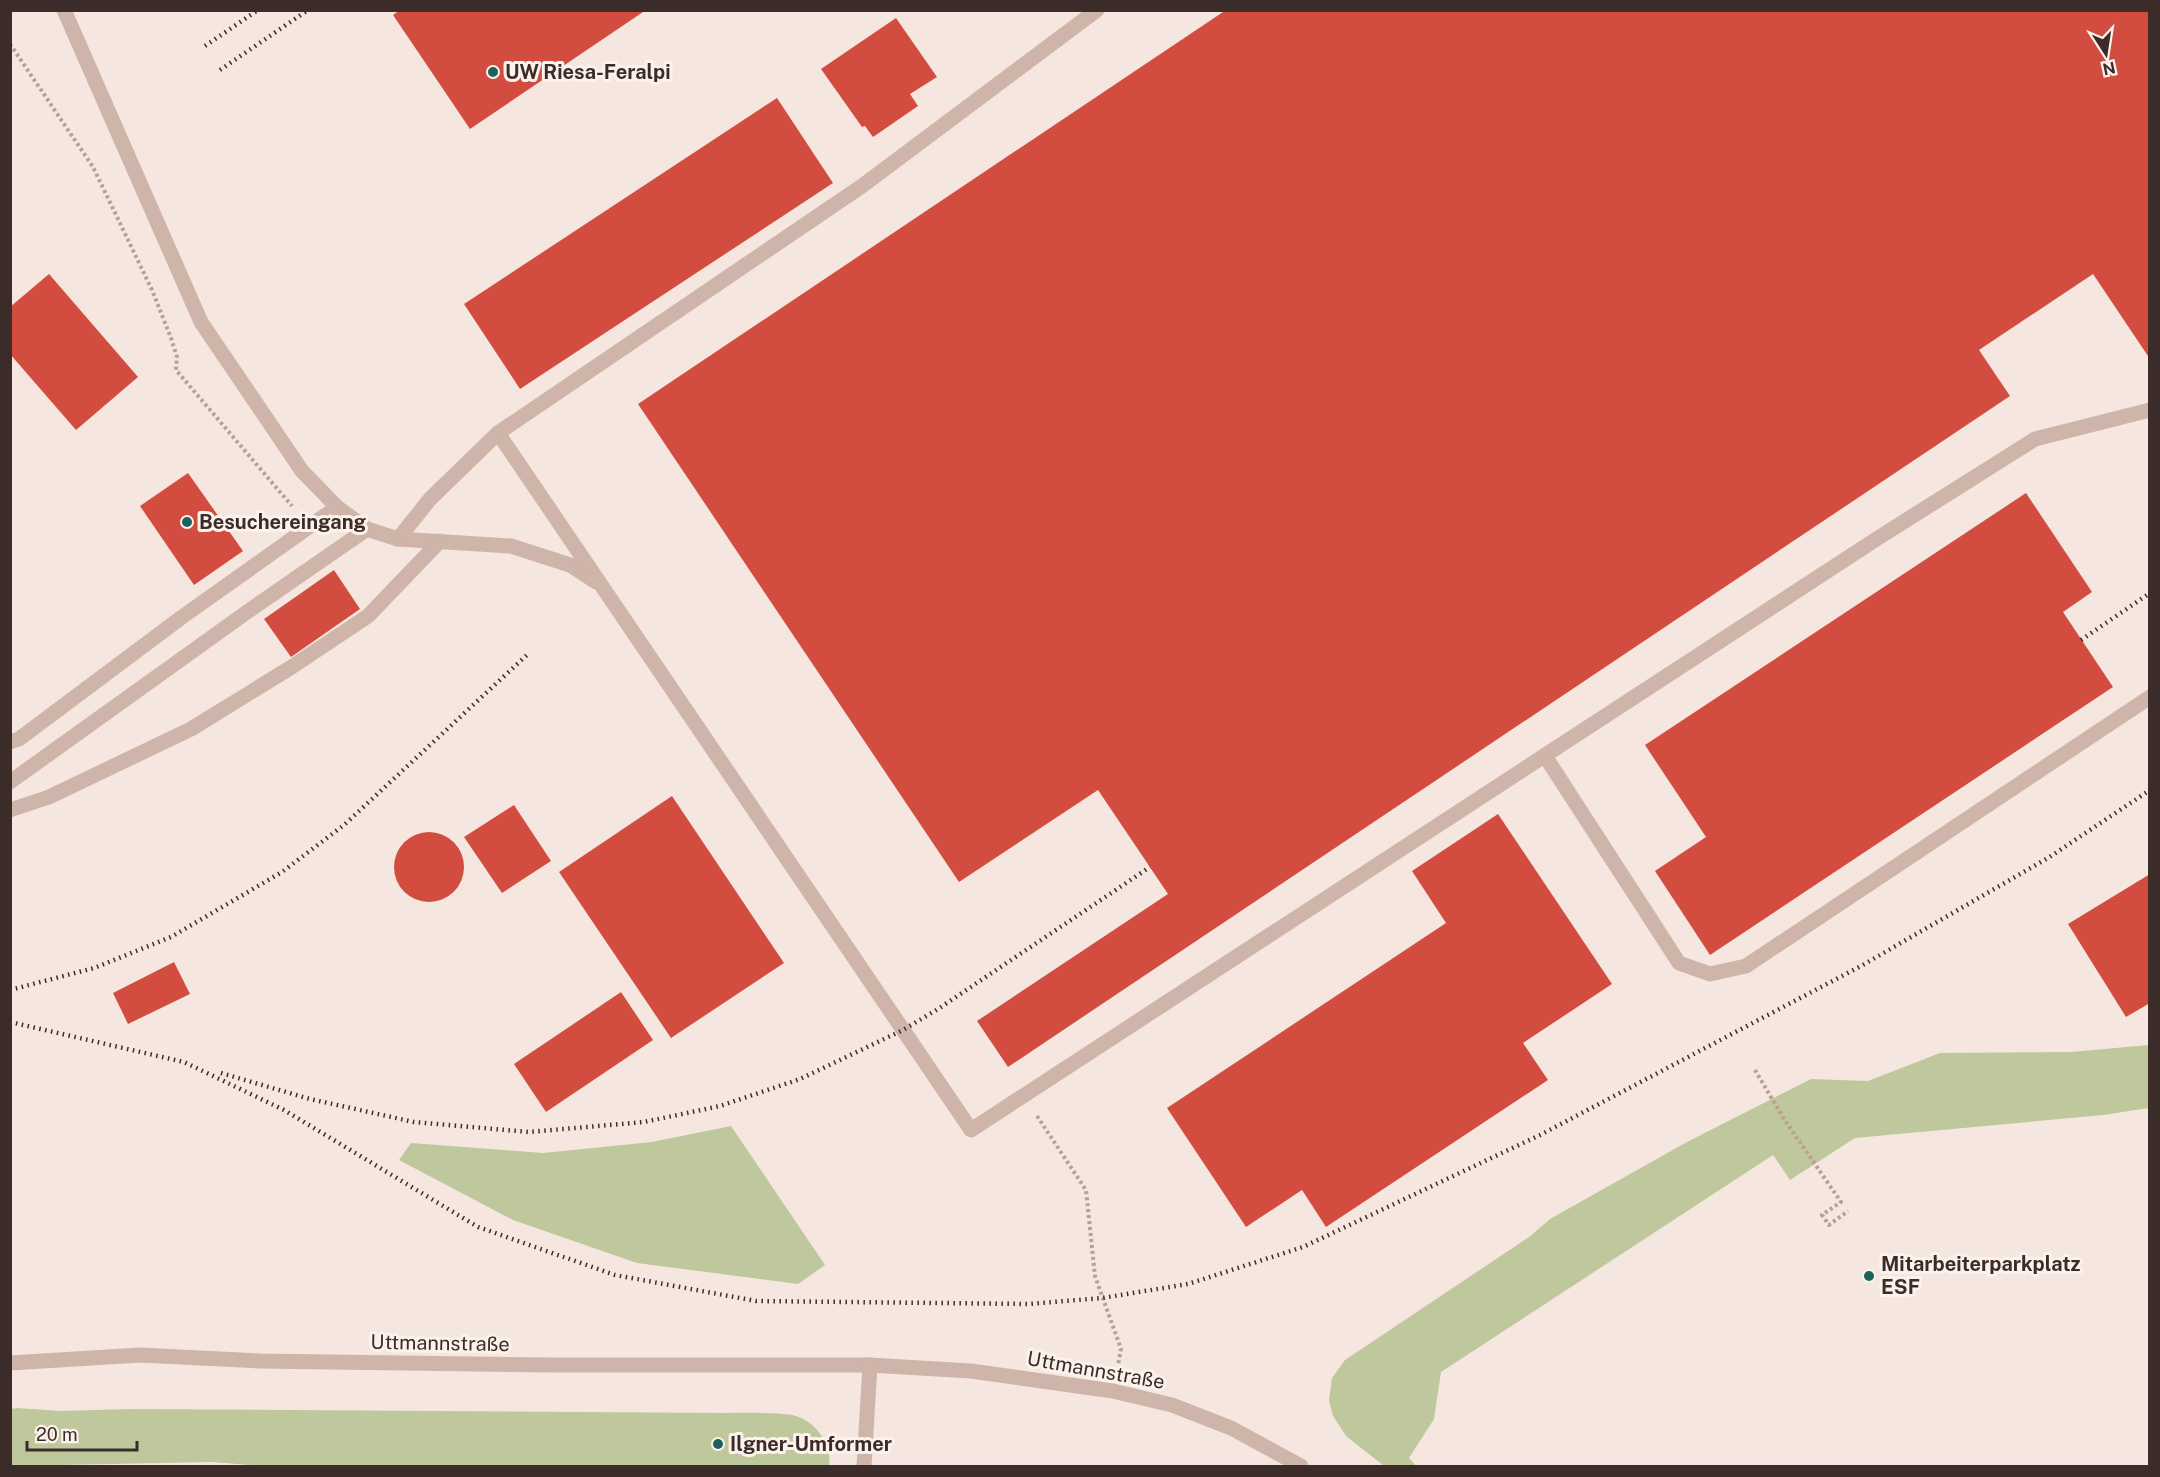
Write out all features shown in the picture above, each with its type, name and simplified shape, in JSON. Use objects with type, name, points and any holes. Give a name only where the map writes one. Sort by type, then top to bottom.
[{"type":"street","points":[[64,10],[201,322],[302,471],[337,507],[367,529],[398,539],[511,546],[570,565],[602,586]]},
{"type":"street","points":[[398,539],[430,499],[498,433],[862,186],[1097,10]]},
{"type":"street","points":[[498,433],[971,1130],[2035,438],[2150,410]]},
{"type":"street","points":[[10,742],[19,740],[182,617],[337,507]]},
{"type":"street","points":[[10,782],[367,529]]},
{"type":"street","points":[[10,810],[49,797],[192,729],[280,674],[368,616],[440,541]]},
{"type":"street","points":[[1545,756],[1679,963],[1710,974],[1746,966],[2150,697]]},
{"type":"street","name":"Uttmannstraße","points":[[10,1363],[140,1355],[260,1361],[453,1364],[870,1365],[971,1371],[1113,1391],[1172,1405],[1231,1428],[1301,1467]]},
{"type":"street","points":[[864,1467],[870,1365]]},
{"type":"path","points":[[10,44],[93,167],[152,290],[177,357],[176,370],[292,507]]},
{"type":"path","points":[[1755,1070],[1784,1119],[1841,1202],[1822,1215],[1829,1225],[1848,1211]]},
{"type":"path","points":[[1023,1096],[1086,1190],[1095,1276],[1121,1349]]},
{"type":"green space","points":[[2149,1045],[2149,1108],[2103,1115],[1855,1138],[1790,1180],[1773,1155],[1441,1372],[1434,1419],[1409,1458],[1416,1466],[1384,1466],[1346,1436],[1333,1416],[1329,1400],[1332,1378],[1345,1360],[1529,1237],[1550,1219],[1687,1142],[1811,1079],[1868,1081],[1940,1053],[2071,1052]]},
{"type":"green space","points":[[731,1126],[825,1265],[798,1284],[637,1263],[513,1220],[399,1160],[411,1143],[543,1153],[652,1142]]},
{"type":"green space","points":[[11,1409],[60,1411],[130,1409],[776,1413],[800,1417],[814,1427],[825,1441],[829,1466],[264,1466],[212,1462],[11,1466]]},
{"type":"building","name":"UW Riesa-Feralpi","points":[[400,10],[646,10],[470,129],[393,15]]},
{"type":"building","points":[[1226,10],[2150,10],[2150,359],[2093,274],[1979,350],[2010,396],[1008,1067],[977,1021],[1168,894],[1098,790],[959,882],[638,404]]},
{"type":"building","points":[[896,18],[937,77],[910,94],[918,106],[873,137],[865,126],[862,127],[821,69]]},
{"type":"building","points":[[777,98],[833,183],[520,389],[464,304]]},
{"type":"building","points":[[49,274],[138,377],[76,430],[10,354],[10,307]]},
{"type":"building","name":"Besuchereingang","points":[[188,473],[243,551],[194,585],[140,506]]},
{"type":"building","points":[[2026,493],[2092,592],[2063,612],[2113,687],[1710,955],[1655,871],[1706,837],[1645,745]]},
{"type":"building","points":[[334,570],[360,609],[291,657],[264,619]]},
{"type":"building","points":[[672,796],[784,963],[671,1038],[559,872]]},
{"type":"building","points":[[514,805],[551,861],[502,893],[464,837]]},
{"type":"building","points":[[1498,814],[1612,984],[1523,1043],[1548,1080],[1326,1227],[1302,1190],[1246,1227],[1167,1108],[1446,923],[1412,871]]},
{"type":"building","points":[[436,832],[449,838],[458,847],[462,853],[464,867],[462,881],[454,892],[443,900],[422,902],[404,892],[396,881],[394,860],[404,842],[415,834]]},
{"type":"building","points":[[2150,874],[2150,1003],[2126,1017],[2068,924]]},
{"type":"building","points":[[174,962],[190,994],[128,1024],[113,993]]},
{"type":"building","points":[[621,992],[653,1040],[546,1112],[514,1064]]},
{"type":"railway","points":[[205,46],[258,10]]},
{"type":"railway","points":[[220,70],[308,10]]},
{"type":"railway","points":[[2081,640],[2150,593]]},
{"type":"railway","points":[[10,990],[94,968],[171,937],[282,872],[344,825],[528,654]]},
{"type":"railway","points":[[10,1022],[184,1062],[284,1110],[478,1227],[615,1275],[756,1301],[1029,1304],[1102,1298],[1188,1284],[1303,1247],[1540,1135],[1861,966],[2048,858],[2150,790]]},
{"type":"railway","points":[[221,1073],[310,1099],[414,1122],[529,1132],[644,1122],[720,1106],[800,1079],[903,1030],[1150,867]]},
{"type":"place","name":"UW Riesa-Feralpi","points":[[493,72]]},
{"type":"place","name":"Besuchereingang","points":[[187,522]]},
{"type":"place","name":"Mitarbeiterparkplatz ESF","points":[[1869,1276]]},
{"type":"place","name":"Ilgner-Umformer","points":[[718,1444]]}]
